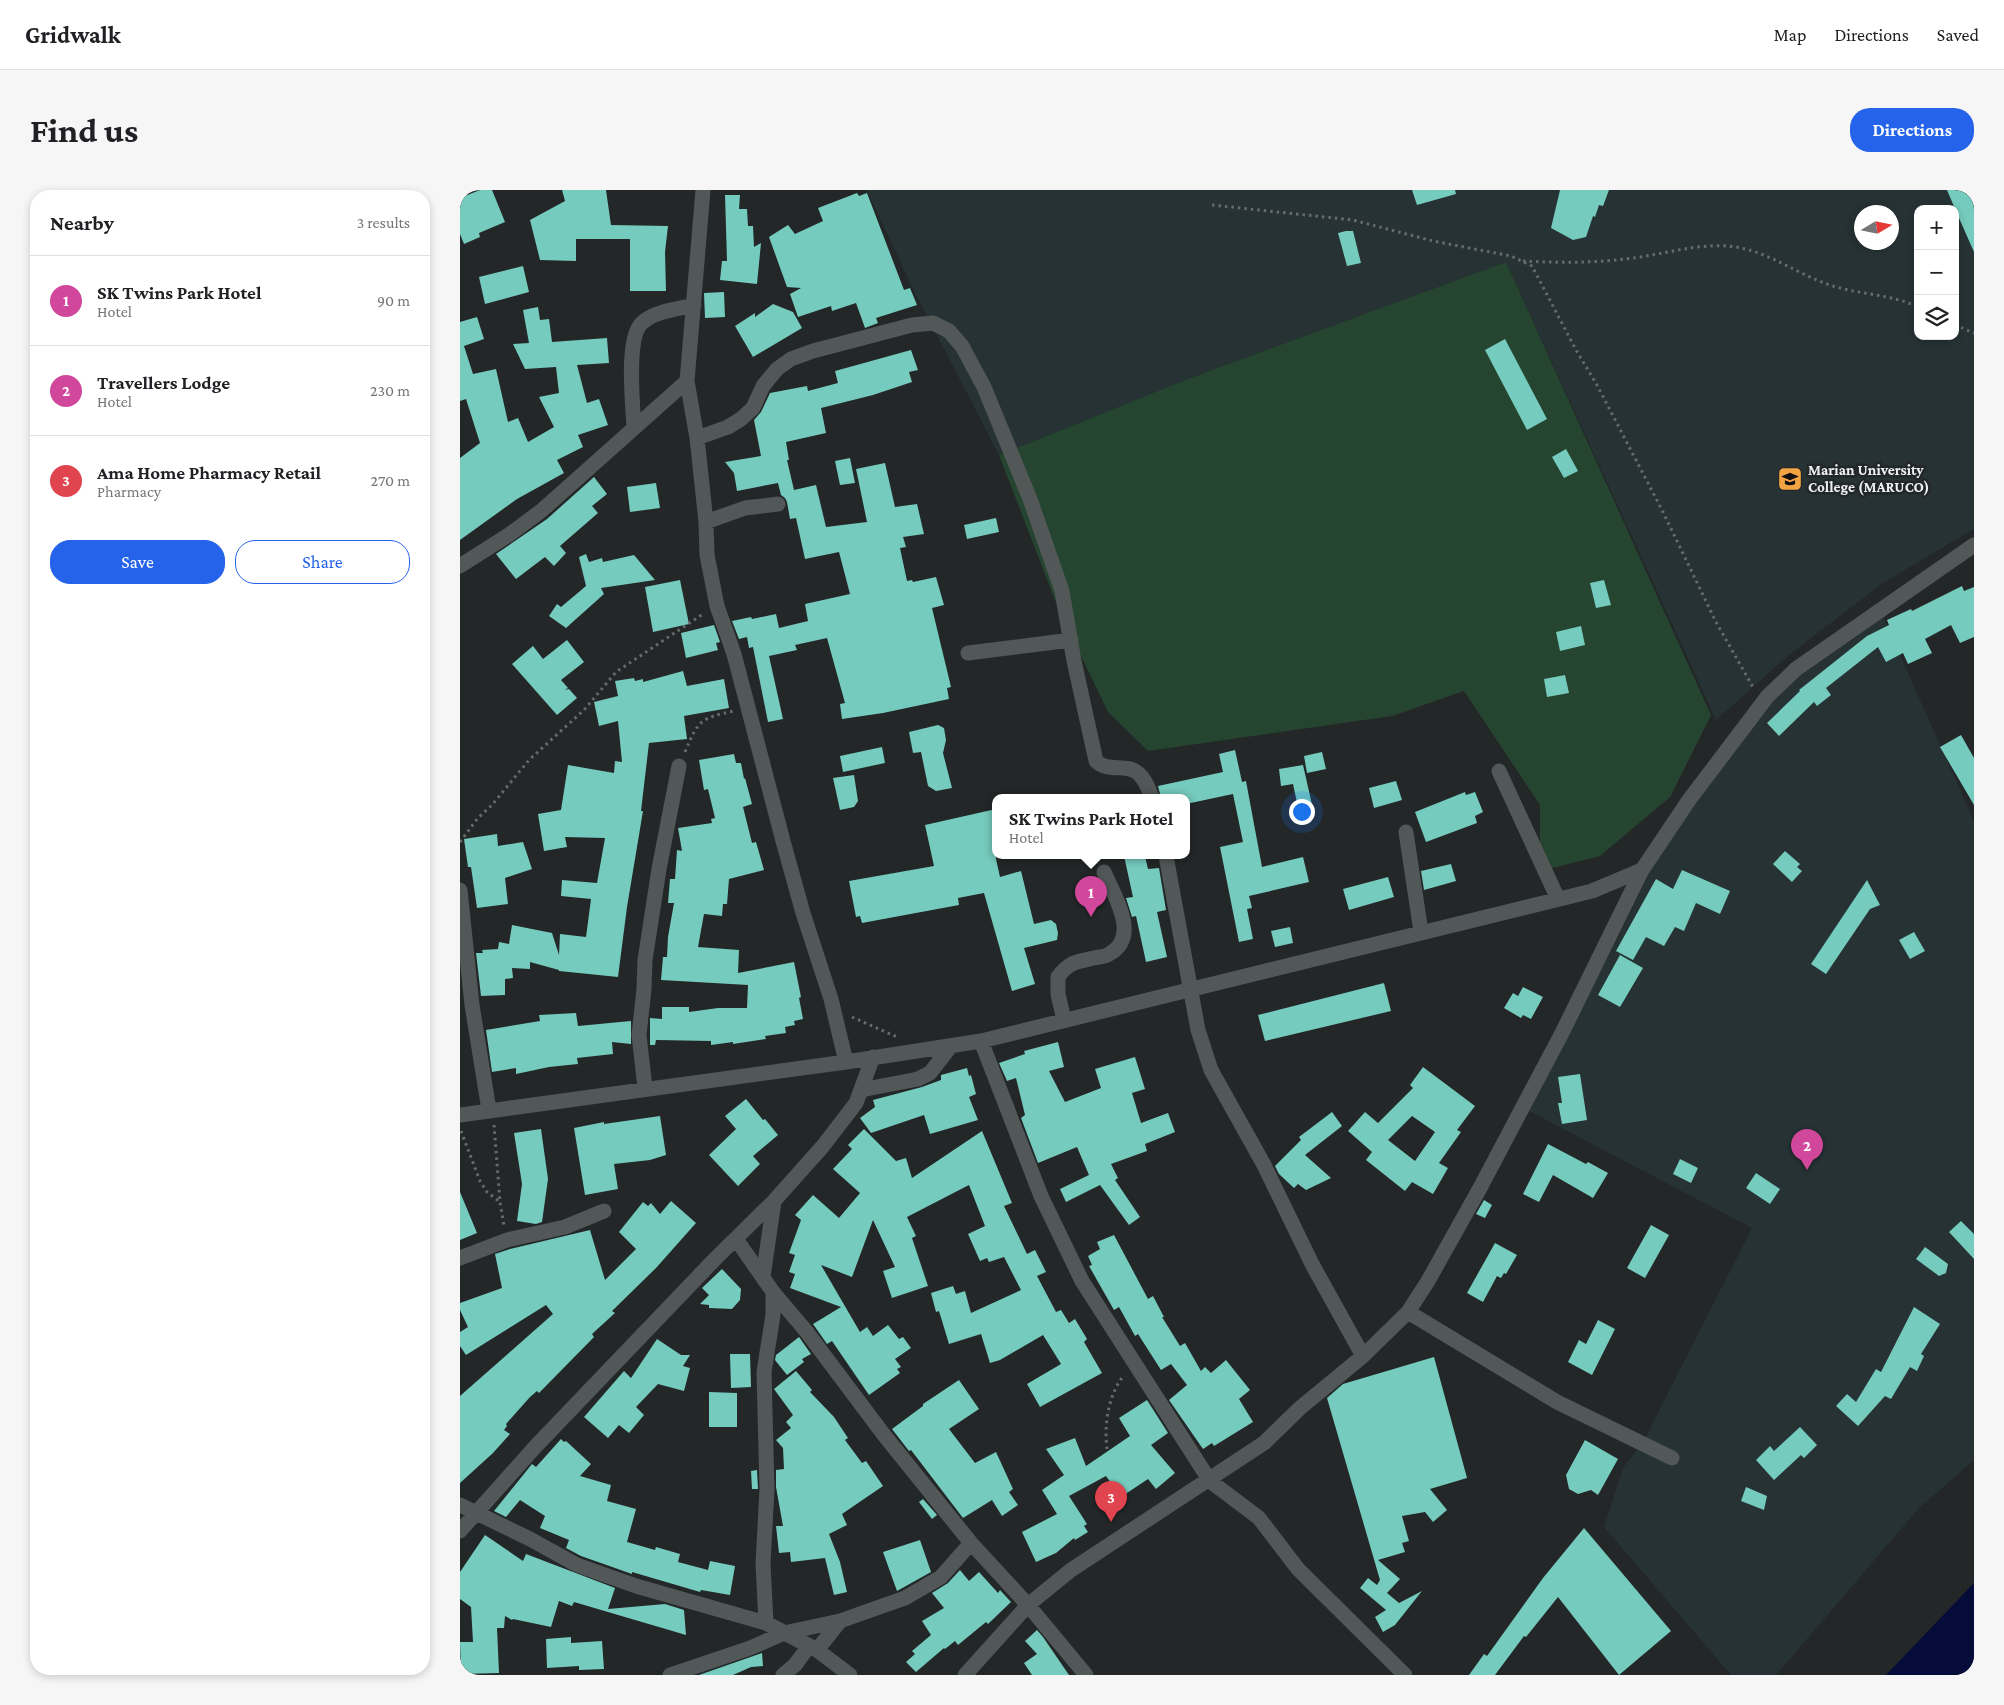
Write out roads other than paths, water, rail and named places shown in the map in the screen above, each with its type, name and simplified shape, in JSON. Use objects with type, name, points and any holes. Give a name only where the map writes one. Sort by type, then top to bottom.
[{"type":"street","points":[[703,190],[687,381],[697,438],[708,555],[716,606],[734,654],[800,904],[831,999],[846,1062]]},
{"type":"street","points":[[634,428],[631,360],[635,333],[641,323],[650,317],[694,305]]},
{"type":"street","points":[[697,438],[728,428],[742,419],[753,408],[763,386],[777,369],[791,359],[813,351],[912,325],[934,324],[949,331],[962,346],[984,387],[1030,499],[1062,591],[1072,640],[1074,661],[1096,761],[1104,766],[1128,768],[1138,772],[1145,781],[1150,794]]},
{"type":"street","points":[[460,566],[510,534],[541,511],[687,381]]},
{"type":"street","points":[[706,522],[745,508],[778,504]]},
{"type":"street","points":[[964,1675],[1028,1605],[1071,1570],[1264,1444],[1300,1408],[1362,1356],[1408,1312],[1428,1281],[1484,1180],[1562,1033],[1642,870],[1689,800],[1763,702],[1796,669],[1822,649],[1974,545]]},
{"type":"street","points":[[968,652],[1072,640]]},
{"type":"street","points":[[645,1088],[638,1036],[644,989],[645,960],[659,869],[679,766]]},
{"type":"street","points":[[1499,771],[1558,899]]},
{"type":"street","points":[[1406,832],[1421,932]]},
{"type":"street","points":[[1167,859],[1198,1030],[1211,1070],[1264,1165],[1308,1256],[1362,1356]]},
{"type":"street","points":[[460,1114],[846,1062],[980,1041],[1191,991],[1421,932],[1592,891],[1642,870]]},
{"type":"street","points":[[1064,1020],[1058,994],[1058,978],[1064,969],[1072,963],[1109,954],[1121,943],[1124,934],[1124,921],[1120,908],[1104,872]]},
{"type":"street","points":[[460,890],[466,1005],[491,1110]]},
{"type":"street","points":[[980,1041],[1050,1218],[1082,1281],[1210,1481],[1259,1518],[1298,1569],[1405,1675]]},
{"type":"street","points":[[861,1090],[918,1079],[930,1074],[951,1046]]},
{"type":"street","points":[[460,1531],[535,1447],[676,1299],[774,1201],[823,1146],[850,1112],[861,1090],[873,1057]]},
{"type":"street","points":[[763,1277],[774,1201]]},
{"type":"street","points":[[460,1258],[507,1240],[565,1227],[604,1211]]},
{"type":"street","points":[[736,1239],[773,1292],[806,1331],[884,1435],[971,1543],[1028,1605],[1086,1675]]},
{"type":"street","points":[[766,1623],[763,1564],[768,1489],[764,1372],[773,1315],[773,1292]]},
{"type":"street","points":[[1408,1312],[1557,1402],[1672,1458]]},
{"type":"street","points":[[460,1505],[577,1565],[636,1586],[766,1623],[813,1648],[850,1675]]},
{"type":"street","points":[[670,1675],[750,1648],[784,1633],[840,1621],[905,1598],[941,1577],[971,1543]]},
{"type":"street","points":[[783,1675],[840,1621]]},
{"type":"place","name":"Marian University College (MARUCO)","points":[[1790,479]]},
{"type":"place","name":"SK Twins Park Hotel","points":[[1091,917]]},
{"type":"place","name":"Travellers Lodge","points":[[1807,1170]]},
{"type":"place","name":"Ama Home Pharmacy Retail","points":[[1111,1522]]}]
